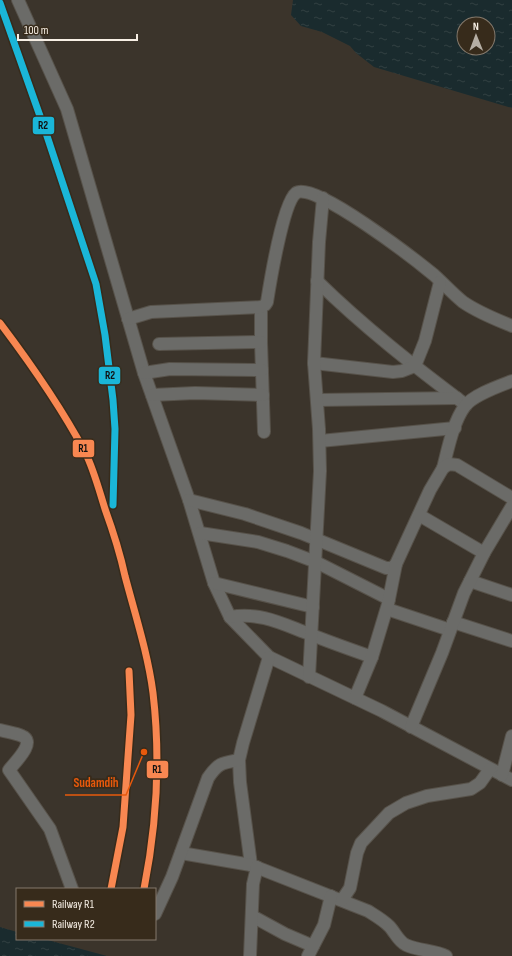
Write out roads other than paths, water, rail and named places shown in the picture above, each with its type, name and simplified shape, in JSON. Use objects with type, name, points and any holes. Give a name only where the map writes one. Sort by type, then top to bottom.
[{"type":"street","points":[[18,0],[67,109],[144,373],[200,533],[214,584],[230,617],[269,657],[355,698],[507,778],[512,736]]},
{"type":"street","points":[[128,319],[158,312],[261,307],[265,305],[268,302],[273,267],[282,226],[292,198],[296,193],[309,192],[344,210],[385,239],[462,301],[482,314],[512,326]]},
{"type":"street","points":[[309,677],[316,562],[320,441],[314,363],[319,236],[323,198]]},
{"type":"street","points":[[317,281],[346,309],[461,402]]},
{"type":"street","points":[[314,363],[393,372],[402,371],[415,366],[425,341],[440,282]]},
{"type":"street","points":[[261,307],[260,342],[264,432]]},
{"type":"street","points":[[159,344],[260,342]]},
{"type":"street","points":[[144,373],[170,369],[262,370]]},
{"type":"street","points":[[317,400],[461,402],[476,398],[512,381]]},
{"type":"street","points":[[152,395],[196,393],[262,395]]},
{"type":"street","points":[[355,698],[372,657],[388,604],[396,564],[443,468],[461,402]]},
{"type":"street","points":[[320,441],[455,428]]},
{"type":"street","points":[[443,468],[449,464],[457,465],[512,498]]},
{"type":"street","points":[[189,500],[245,514],[301,533],[386,568],[392,568],[396,564]]},
{"type":"street","points":[[411,727],[464,593],[484,553],[512,506]]},
{"type":"street","points":[[419,515],[484,553]]},
{"type":"street","points":[[200,533],[258,542],[316,562],[388,604],[452,626],[512,641]]},
{"type":"street","points":[[470,581],[512,595]]},
{"type":"street","points":[[214,584],[313,607]]},
{"type":"street","points":[[230,617],[248,615],[261,617],[372,657]]},
{"type":"street","points":[[250,956],[254,866],[240,782],[239,760],[269,657]]},
{"type":"street","points":[[0,730],[23,736],[26,739],[28,744],[26,749],[9,770],[50,829],[72,888]]},
{"type":"street","points":[[156,912],[181,853],[208,778],[214,768],[222,763],[239,760]]},
{"type":"street","points":[[252,916],[285,934],[311,951],[337,898],[350,888],[356,853],[361,843],[389,813],[406,803],[427,796],[471,789],[480,783],[490,769]]},
{"type":"street","points":[[181,853],[254,866],[337,898],[380,918],[397,938],[406,945],[440,953],[446,956]]},
{"type":"water","points":[[293,0],[512,0],[512,108],[374,67],[356,53],[350,46],[322,32],[301,26],[291,15]]},
{"type":"water","points":[[0,927],[16,932],[16,940],[48,940],[107,956],[0,956]]},
{"type":"rail line","name":"R2","points":[[0,3],[46,133],[96,284],[105,335],[113,400],[115,429],[113,505]]},
{"type":"rail line","name":"R1","points":[[0,323],[56,402],[85,452],[96,480],[116,542],[141,634],[151,678],[157,743],[155,816],[144,888]]},
{"type":"rail line","name":"R1","points":[[111,888],[123,827],[131,715],[129,671]]},
{"type":"place","name":"Sudamdih","points":[[144,752]]}]
